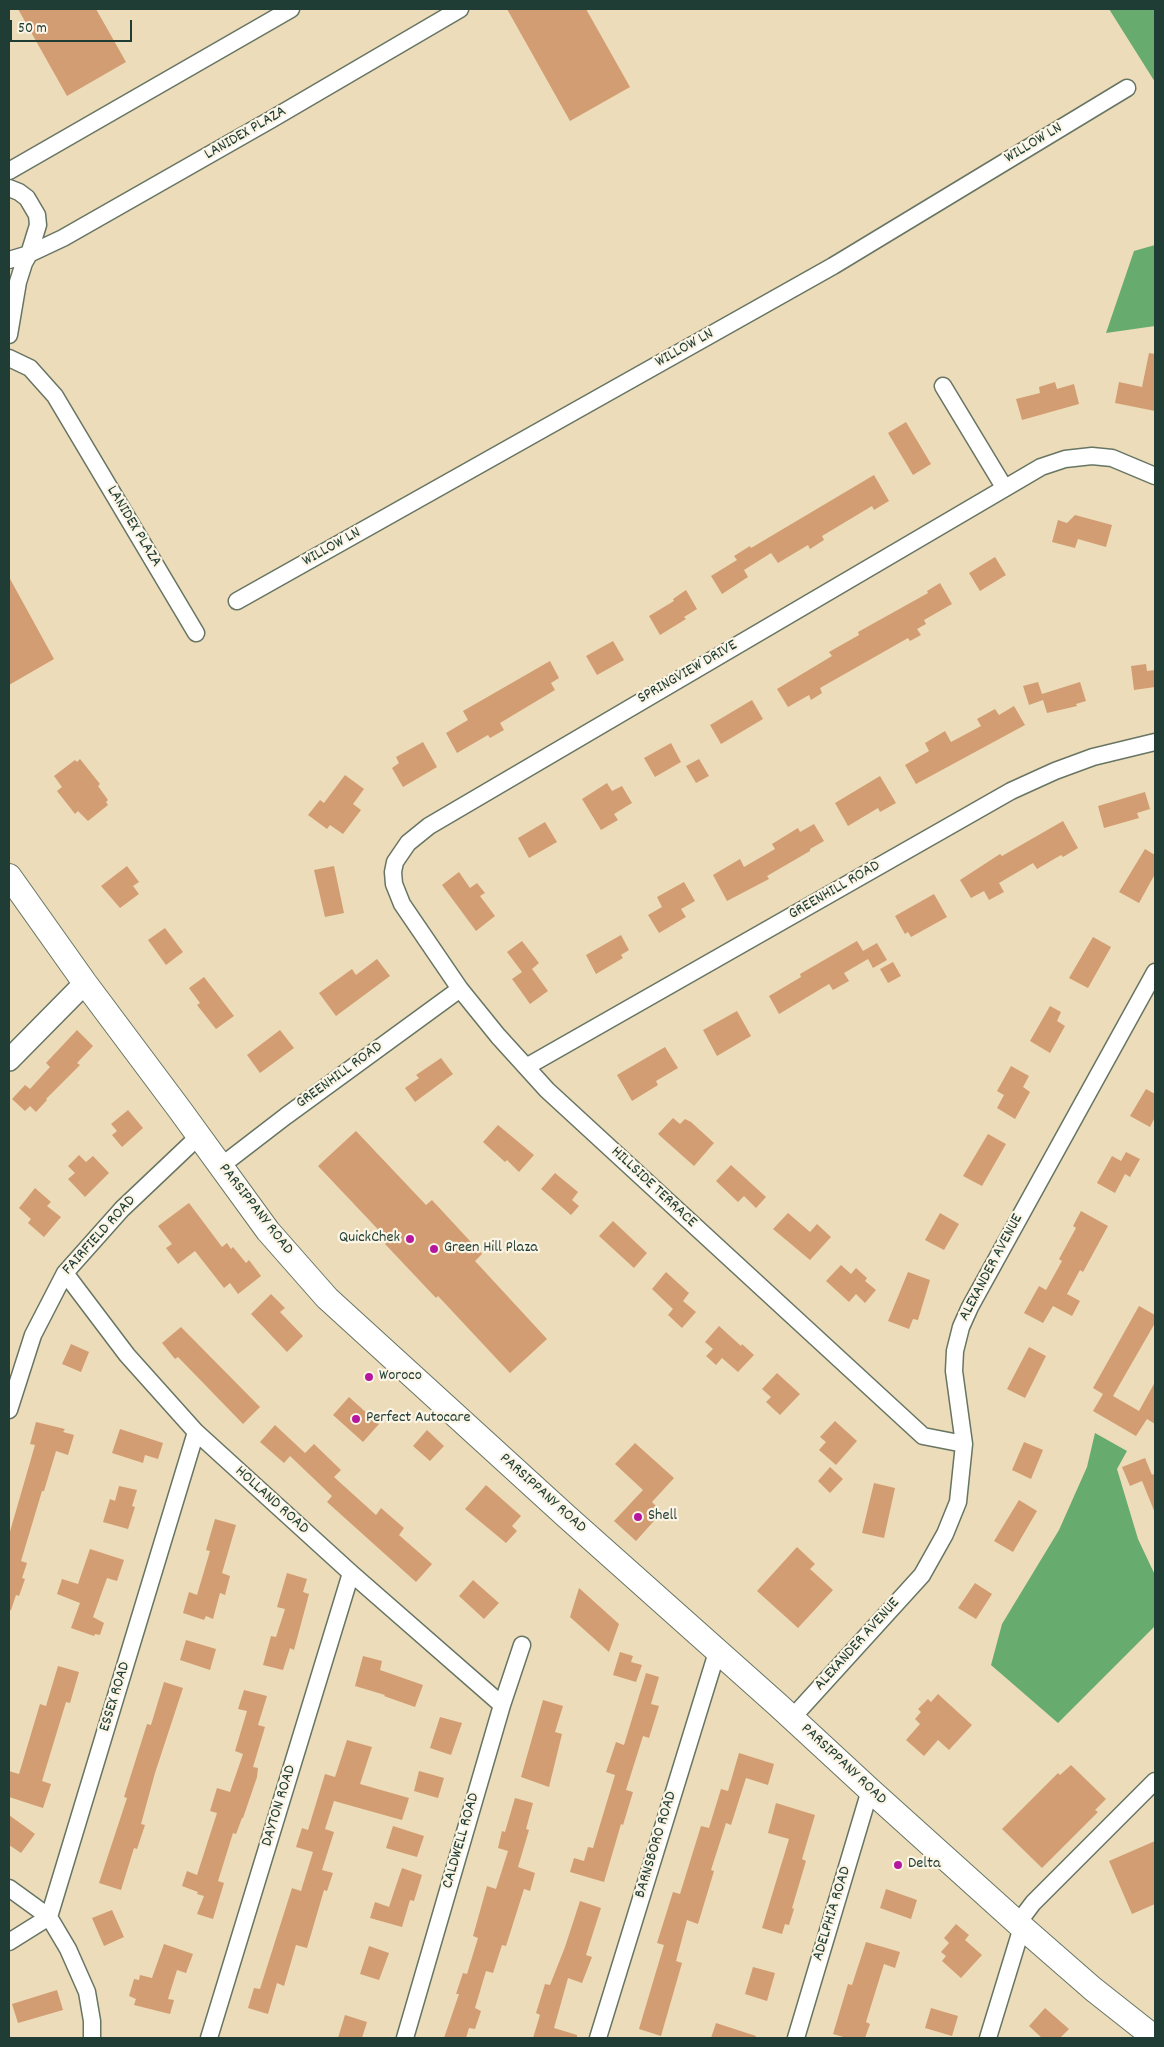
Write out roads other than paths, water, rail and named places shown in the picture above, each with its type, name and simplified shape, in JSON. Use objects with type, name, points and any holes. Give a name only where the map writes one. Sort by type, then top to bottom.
[{"type":"main road","name":"PARSIPPANY ROAD","points":[[9,876],[85,983],[268,1231],[327,1298],[1020,1925],[1093,1989],[1155,2038]]},
{"type":"street","points":[[9,171],[291,9]]},
{"type":"street","name":"LANIDEX PLAZA","points":[[9,260],[29,254],[62,238],[255,129],[460,9]]},
{"type":"street","name":"WILLOW LN","points":[[237,601],[833,266],[1127,88]]},
{"type":"street","points":[[9,188],[27,198],[37,215],[38,225],[18,282],[9,335]]},
{"type":"street","name":"LANIDEX PLAZA","points":[[9,358],[30,368],[56,396],[196,633]]},
{"type":"street","points":[[943,386],[1004,487],[1041,467],[1065,459],[1092,456],[1112,458],[1155,476]]},
{"type":"street","name":"SPRINGVIEW DRIVE","points":[[394,878],[395,862],[403,848],[429,826],[1004,487]]},
{"type":"street","name":"GREENHILL ROAD","points":[[526,1067],[1011,792],[1054,771],[1093,757],[1155,742]]},
{"type":"street","name":"HILLSIDE TERRACE","points":[[394,878],[397,894],[402,904],[460,988],[498,1036],[546,1090],[923,1436],[964,1444]]},
{"type":"street","name":"ALEXANDER AVENUE","points":[[792,1718],[922,1575],[945,1534],[958,1502],[964,1444],[954,1371],[955,1351],[961,1327],[970,1307],[1155,972]]},
{"type":"street","points":[[9,1060],[85,983]]},
{"type":"street","name":"GREENHILL ROAD","points":[[221,1166],[460,988]]},
{"type":"street","name":"FAIRFIELD ROAD","points":[[9,1410],[33,1335],[65,1273],[122,1209],[199,1136]]},
{"type":"street","name":"HOLLAND ROAD","points":[[65,1273],[126,1355],[196,1432],[351,1573],[502,1705]]},
{"type":"street","name":"ESSEX ROAD","points":[[49,1917],[196,1432]]},
{"type":"street","name":"DAYTON ROAD","points":[[209,2038],[351,1573]]},
{"type":"street","name":"CALDWELL ROAD","points":[[405,2038],[502,1705],[522,1645]]},
{"type":"street","name":"BARNSBORO ROAD","points":[[598,2038],[717,1652]]},
{"type":"street","points":[[988,2038],[1020,1925],[1033,1903],[1155,1781]]},
{"type":"street","name":"ADELPHIA ROAD","points":[[796,2038],[870,1790]]},
{"type":"street","points":[[9,1888],[49,1917],[68,1949],[87,1992],[92,2021],[92,2038]]},
{"type":"street","points":[[9,1942],[49,1917]]},
{"type":"place","name":"QuickChek","points":[[410,1239]]},
{"type":"place","name":"Green Hill Plaza","points":[[434,1249]]},
{"type":"place","name":"Woroco","points":[[369,1377]]},
{"type":"place","name":"Perfect Autocare","points":[[356,1419]]},
{"type":"place","name":"Shell","points":[[638,1517]]},
{"type":"place","name":"Delta","points":[[898,1865]]}]
